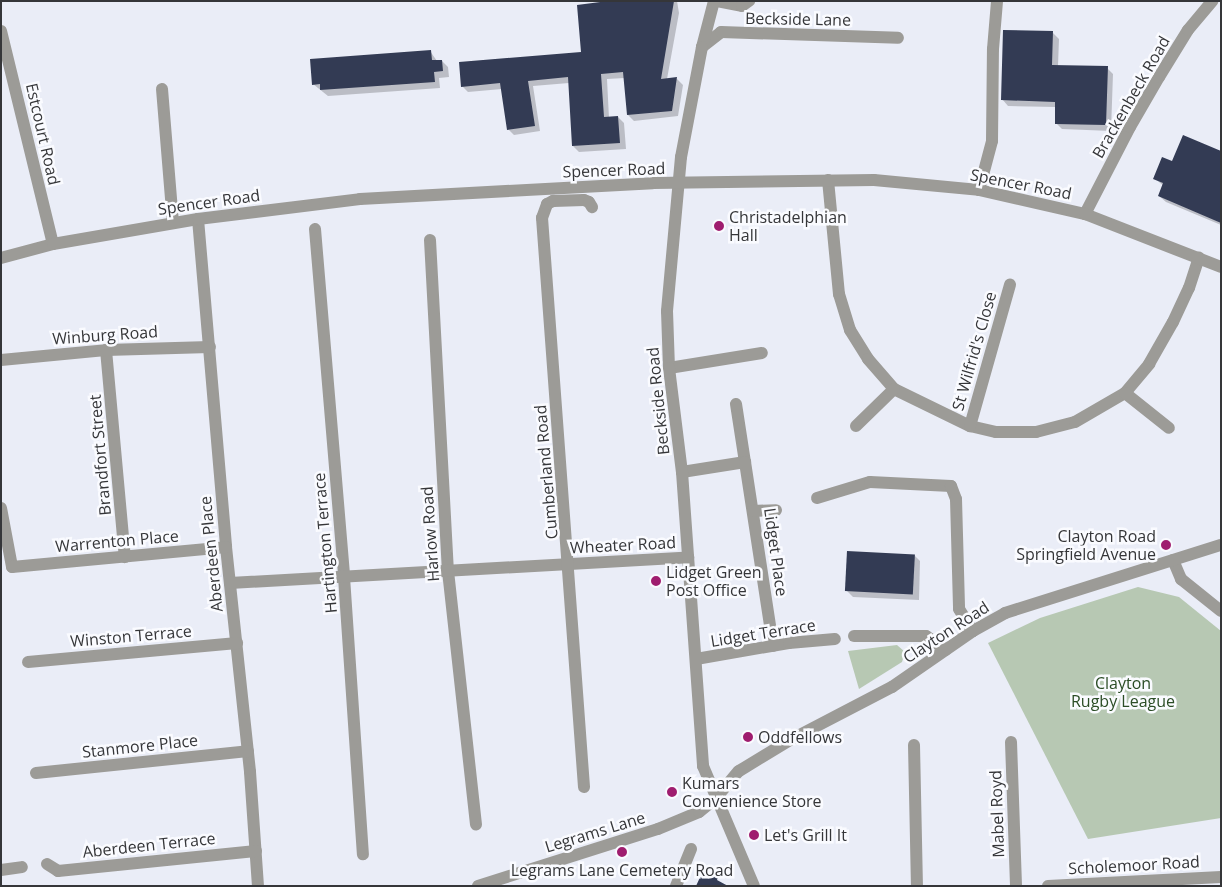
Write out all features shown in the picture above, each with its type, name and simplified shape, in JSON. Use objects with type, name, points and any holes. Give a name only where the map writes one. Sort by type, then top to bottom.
[{"type":"street","name":"Beckside Lane","points":[[716,1],[742,6],[748,1]]},
{"type":"street","name":"Beckside Road","points":[[716,1],[702,47],[680,157],[667,312],[669,368],[682,472],[703,766],[754,886]]},
{"type":"street","points":[[979,190],[992,141],[993,49],[996,1]]},
{"type":"street","name":"Brackenbeck Road","points":[[1084,214],[1130,127],[1188,30],[1212,1]]},
{"type":"street","name":"Estcourt Road","points":[[1,31],[53,244]]},
{"type":"street","name":"Beckside Lane","points":[[702,47],[721,32],[898,38]]},
{"type":"street","points":[[162,89],[173,223]]},
{"type":"street","points":[[828,180],[839,294],[850,330],[868,360],[894,390],[970,426],[996,432],[1036,432],[1075,422],[1125,393],[1149,364],[1174,322],[1189,288],[1198,258]]},
{"type":"street","name":"Spencer Road","points":[[1,258],[53,244],[173,223],[360,199],[653,183],[874,180],[979,190],[1084,214],[1221,267]]},
{"type":"street","name":"Cumberland Road","points":[[584,787],[542,218],[547,204],[553,201],[584,200],[589,202],[592,207]]},
{"type":"street","name":"Aberdeen Place","points":[[198,219],[226,547],[248,751],[258,886]]},
{"type":"street","name":"Hartington Terrace","points":[[315,229],[344,577],[363,854]]},
{"type":"street","name":"Harlow Road","points":[[430,240],[448,571],[476,824]]},
{"type":"street","name":"St Wilfrid's Close","points":[[970,426],[1010,285]]},
{"type":"street","name":"Winburg Road","points":[[1,360],[106,350],[210,347]]},
{"type":"street","name":"Brandfort Street","points":[[106,350],[125,556]]},
{"type":"street","points":[[669,368],[762,353]]},
{"type":"street","points":[[856,426],[894,390]]},
{"type":"street","points":[[1125,393],[1170,428]]},
{"type":"street","name":"Lidget Place","points":[[736,404],[773,646]]},
{"type":"street","points":[[682,472],[745,462]]},
{"type":"street","points":[[817,498],[870,482],[951,486],[956,499],[959,609],[973,631]]},
{"type":"street","name":"Warrenton Place","points":[[1,508],[12,567],[226,547]]},
{"type":"street","points":[[753,511],[776,510]]},
{"type":"street","name":"Clayton Road","points":[[716,798],[739,771],[790,740],[892,687],[973,631],[1005,613],[1221,545]]},
{"type":"street","name":"Wheater Road","points":[[230,584],[688,557]]},
{"type":"street","points":[[1173,560],[1181,579],[1221,611]]},
{"type":"street","points":[[854,636],[926,636],[946,650]]},
{"type":"street","name":"Lidget Terrace","points":[[696,659],[773,646],[835,639]]},
{"type":"street","name":"Winston Terrace","points":[[28,662],[236,643]]},
{"type":"street","name":"Mabel Royd","points":[[1011,742],[1016,886]]},
{"type":"street","points":[[914,745],[916,886]]},
{"type":"street","name":"Stanmore Place","points":[[36,774],[248,751]]},
{"type":"street","name":"Legrams Lane","points":[[478,886],[658,829],[699,812],[716,798]]},
{"type":"street","points":[[676,886],[691,849]]},
{"type":"street","name":"Aberdeen Terrace","points":[[47,864],[58,870],[256,851]]},
{"type":"street","points":[[1,870],[22,866]]},
{"type":"street","name":"Scholemoor Road","points":[[1048,886],[1221,878]]},
{"type":"green space","name":"Clayton Rugby League","points":[[1138,587],[1179,597],[1221,631],[1221,818],[1088,839],[988,643],[1040,618]]},
{"type":"green space","points":[[897,645],[905,652],[902,662],[859,689],[848,651]]},
{"type":"building","points":[[608,1],[674,1],[661,79],[677,77],[672,111],[627,115],[623,72],[601,74],[604,117],[618,116],[620,143],[572,146],[568,77],[528,81],[535,126],[507,130],[500,83],[461,87],[459,62],[581,52],[577,5]]},
{"type":"building","points":[[1003,30],[1053,31],[1052,65],[1108,66],[1106,125],[1055,124],[1055,102],[1001,100]]},
{"type":"building","points":[[431,50],[432,60],[442,60],[443,71],[434,72],[435,82],[320,90],[320,84],[312,85],[310,59]]},
{"type":"building","points":[[1183,135],[1221,151],[1221,223],[1158,196],[1163,183],[1153,179],[1162,157],[1172,161]]},
{"type":"building","points":[[847,551],[915,555],[913,595],[845,591]]},
{"type":"building","points":[[706,871],[718,877],[717,880],[728,886],[696,886],[702,873],[704,875]]},
{"type":"place","name":"Christadelphian Hall","points":[[719,226]]},
{"type":"place","name":"Clayton Road Springfield Avenue","points":[[1166,545]]},
{"type":"place","name":"Lidget Green Post Office","points":[[656,581]]},
{"type":"place","name":"Oddfellows","points":[[748,737]]},
{"type":"place","name":"Kumars Convenience Store","points":[[672,792]]},
{"type":"place","name":"Let's Grill It","points":[[754,835]]},
{"type":"place","name":"Legrams Lane Cemetery Road","points":[[622,852]]}]
